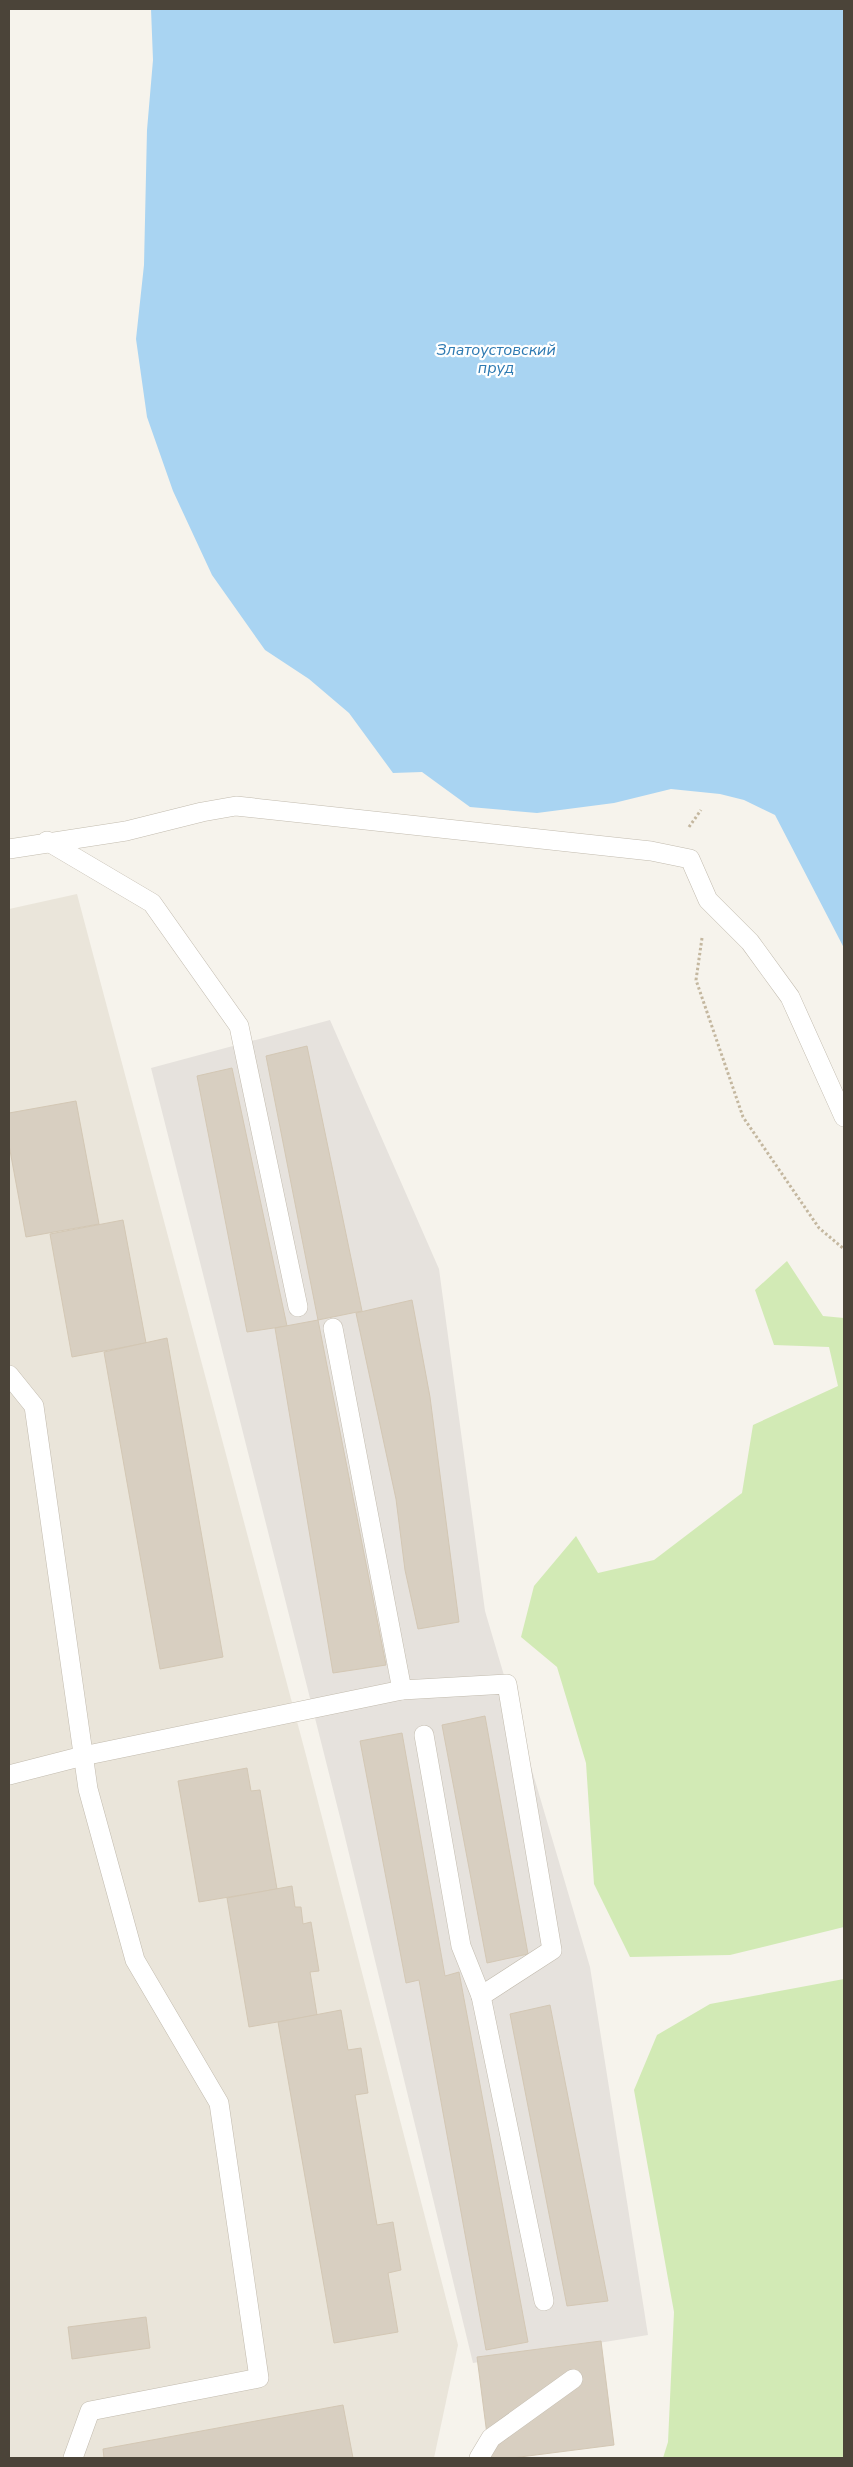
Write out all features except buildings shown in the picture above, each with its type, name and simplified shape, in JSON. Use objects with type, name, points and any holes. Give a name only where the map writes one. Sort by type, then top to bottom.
[{"type":"lane","points":[[9,849],[47,841],[126,831],[202,812],[236,806],[651,851],[690,859],[708,900],[750,942],[790,997],[844,1117]]},
{"type":"lane","points":[[47,841],[152,903],[239,1026],[298,1306]]},
{"type":"lane","points":[[332,1328],[402,1690]]},
{"type":"lane","points":[[9,1375],[34,1406],[88,1789],[135,1960],[219,2103],[259,2378],[90,2411],[73,2458]]},
{"type":"lane","points":[[9,1775],[83,1756],[402,1690],[507,1684],[552,1950],[481,1996]]},
{"type":"lane","points":[[424,1735],[460,1946],[481,1996],[544,2301]]},
{"type":"lane","points":[[479,2458],[491,2438],[573,2379]]},
{"type":"path","points":[[708,900],[696,980],[743,1116],[819,1228],[844,1249]]},
{"type":"shaded area","points":[[77,894],[307,1759],[458,2345],[434,2458],[9,2458],[9,909]]},
{"type":"shaded area","points":[[330,1020],[439,1269],[485,1611],[590,1967],[648,2335],[473,2363],[343,1829],[151,1068]]},
{"type":"green space","points":[[787,1261],[823,1316],[844,1318],[844,1927],[730,1955],[630,1957],[594,1884],[586,1763],[557,1667],[521,1637],[534,1586],[576,1536],[598,1573],[654,1560],[742,1493],[753,1425],[838,1386],[829,1347],[774,1345],[755,1290]]},
{"type":"green space","points":[[844,1979],[844,2458],[663,2458],[668,2442],[674,2312],[634,2090],[657,2035],[710,2004]]},
{"type":"water","name":"Златоустовский пруд","points":[[151,9],[844,9],[844,948],[775,815],[744,800],[720,794],[671,789],[614,803],[537,813],[470,807],[422,772],[393,773],[349,713],[309,679],[265,650],[212,575],[173,491],[147,417],[136,339],[144,265],[147,130],[153,60]]}]
